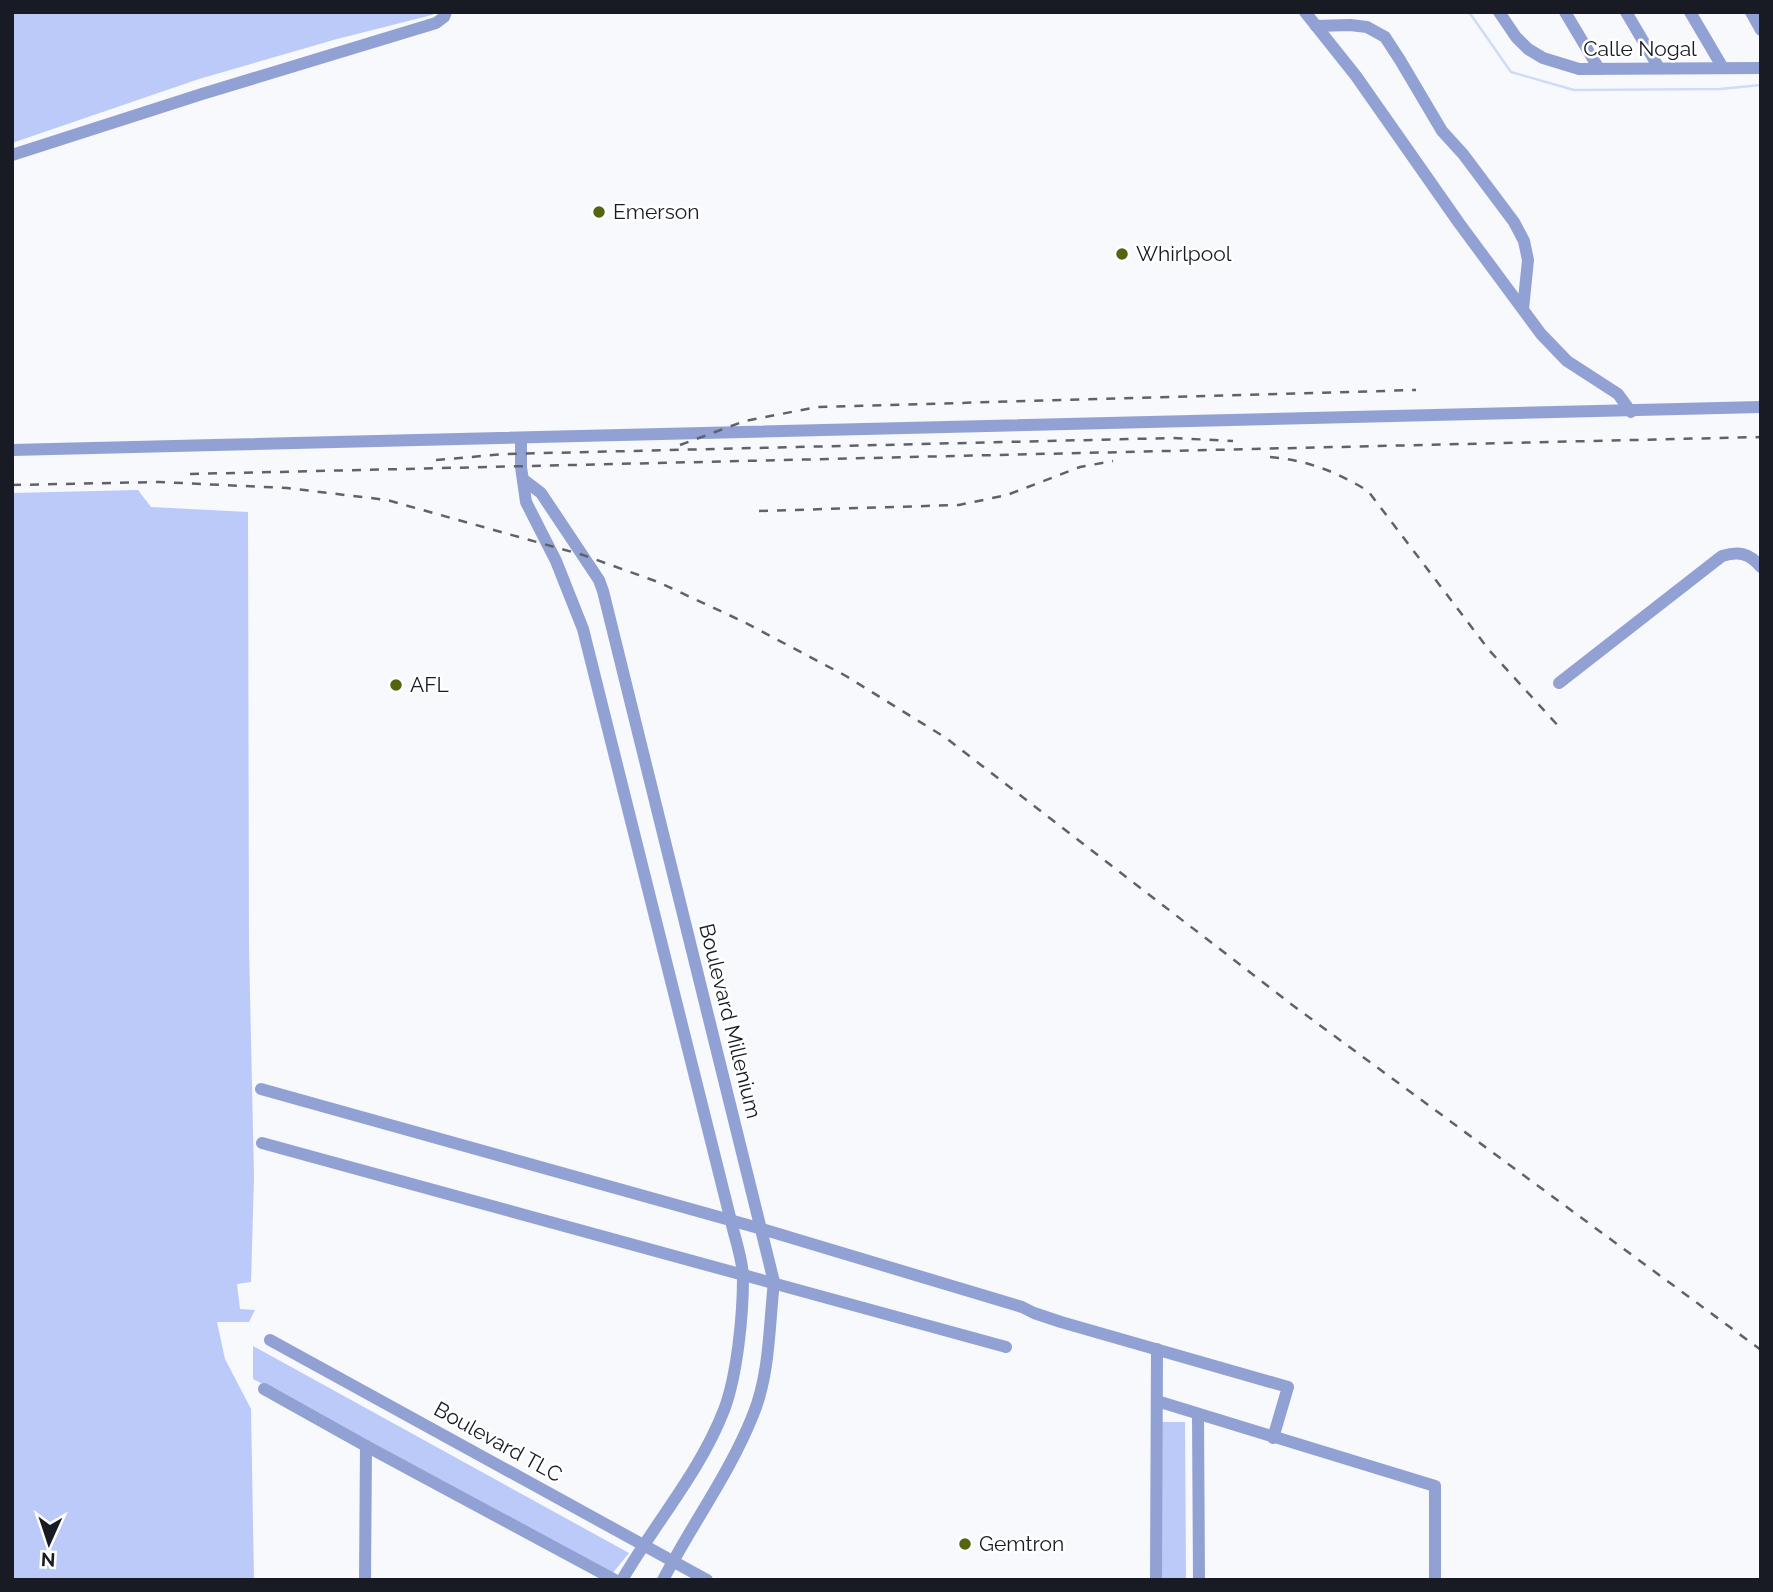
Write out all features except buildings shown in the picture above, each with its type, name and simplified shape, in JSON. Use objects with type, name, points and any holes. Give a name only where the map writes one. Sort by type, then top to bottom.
[{"type":"street","points":[[12,155],[436,23],[444,18],[446,12]]},
{"type":"street","points":[[1305,12],[1356,76],[1459,223],[1555,350],[1567,361],[1611,388],[1631,412]]},
{"type":"street","name":"Calle Nogal","points":[[1499,12],[1516,37],[1543,58],[1579,69],[1761,68]]},
{"type":"street","points":[[1565,12],[1599,69]]},
{"type":"street","points":[[1626,12],[1659,68]]},
{"type":"street","points":[[1690,12],[1723,68]]},
{"type":"street","points":[[1751,12],[1761,30]]},
{"type":"street","points":[[1316,26],[1367,27],[1385,37],[1442,131],[1478,173],[1514,222],[1524,241],[1528,260],[1523,309]]},
{"type":"street","points":[[12,450],[1761,407]]},
{"type":"street","points":[[521,439],[526,502],[569,591],[583,629],[743,1276],[735,1366],[723,1412],[683,1487],[643,1544],[622,1580]]},
{"type":"street","name":"Boulevard Millenium","points":[[524,481],[541,493],[599,580],[603,591],[774,1282],[765,1365],[754,1414],[704,1510],[663,1580]]},
{"type":"street","points":[[1559,683],[1722,556],[1745,554],[1761,568]]},
{"type":"street","points":[[261,1089],[762,1228],[1023,1307],[1061,1322],[1288,1387],[1273,1438]]},
{"type":"street","points":[[262,1143],[1006,1347]]},
{"type":"street","name":"Boulevard TLC","points":[[270,1340],[707,1580]]},
{"type":"street","points":[[1156,1580],[1157,1349]]},
{"type":"street","points":[[264,1389],[615,1580]]},
{"type":"street","points":[[1157,1401],[1435,1486],[1435,1580]]},
{"type":"street","points":[[1198,1415],[1199,1580]]},
{"type":"street","points":[[365,1580],[366,1446]]},
{"type":"shaded area","points":[[12,12],[436,12],[199,79],[12,143]]},
{"type":"shaded area","points":[[138,490],[151,507],[248,512],[249,948],[254,1177],[251,1282],[237,1284],[240,1309],[255,1310],[249,1322],[217,1322],[225,1359],[251,1409],[254,1580],[12,1580],[12,493]]},
{"type":"shaded area","points":[[253,1346],[629,1553],[612,1574],[253,1379]]},
{"type":"shaded area","points":[[1161,1422],[1185,1422],[1186,1580],[1161,1580]]},
{"type":"waterway","points":[[1469,12],[1511,72],[1574,90],[1720,89],[1761,85]]},
{"type":"railway","points":[[680,445],[745,421],[817,407],[1416,390]]},
{"type":"railway","points":[[190,474],[1761,437]]},
{"type":"railway","points":[[436,460],[505,454],[1173,438],[1233,441]]},
{"type":"railway","points":[[1270,457],[1321,468],[1368,491],[1489,650],[1561,729]]},
{"type":"railway","points":[[759,511],[959,505],[1007,495],[1080,467],[1113,461]]},
{"type":"railway","points":[[12,485],[159,482],[287,488],[387,500],[583,555],[658,582],[744,622],[846,676],[946,738],[1291,1004],[1761,1350]]},
{"type":"place","name":"Emerson","points":[[599,212]]},
{"type":"place","name":"Whirlpool","points":[[1122,254]]},
{"type":"place","name":"AFL","points":[[396,685]]},
{"type":"place","name":"Gemtron","points":[[965,1544]]}]
